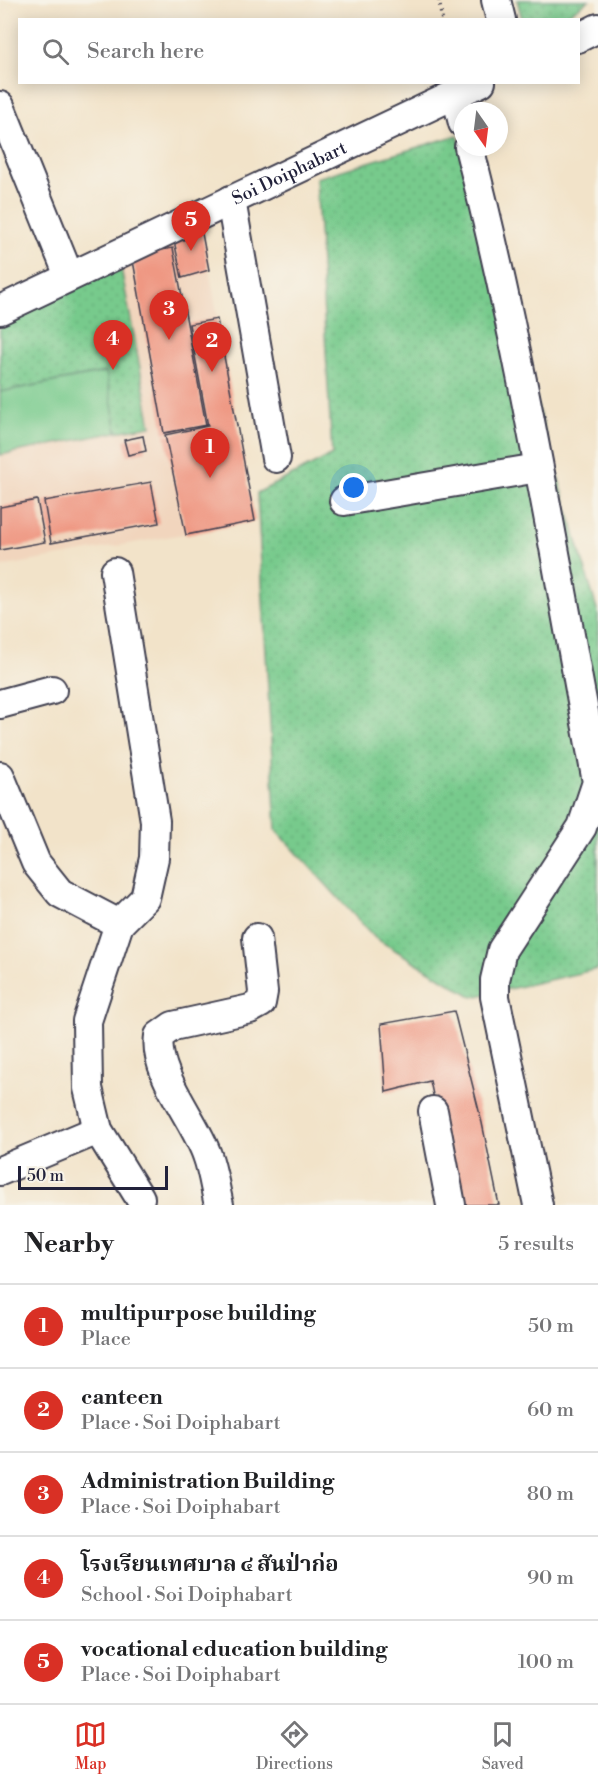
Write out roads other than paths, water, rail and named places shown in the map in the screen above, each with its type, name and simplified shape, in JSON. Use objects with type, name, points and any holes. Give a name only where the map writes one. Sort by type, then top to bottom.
[{"type":"street","points":[[496,0],[500,18]]},
{"type":"street","points":[[580,37],[598,28]]},
{"type":"street","name":"Soi Doiphabart","points":[[0,310],[468,89]]},
{"type":"street","points":[[0,106],[69,276]]},
{"type":"street","points":[[471,156],[489,222],[597,782],[582,827],[502,950],[495,980],[495,997],[538,1205]]},
{"type":"street","points":[[231,200],[276,458]]},
{"type":"street","points":[[344,501],[538,468]]},
{"type":"street","points":[[116,572],[156,821],[154,858],[145,898],[119,924],[87,1022],[88,1088],[98,1130],[140,1198]]},
{"type":"street","points":[[0,704],[52,690]]},
{"type":"street","points":[[0,776],[36,863],[60,893],[119,924]]},
{"type":"street","points":[[219,1205],[208,1156],[171,1086],[158,1044],[159,1036],[173,1026],[250,1009],[261,1003],[263,992],[256,938]]},
{"type":"street","points":[[433,1111],[451,1205]]},
{"type":"street","points":[[0,1171],[98,1130]]},
{"type":"place","name":"vocational education building","points":[[191,251]]},
{"type":"place","name":"Administration Building","points":[[169,340]]},
{"type":"place","name":"โรงเรียนเทศบาล ๔ สันป่าก่อ","points":[[113,370]]},
{"type":"place","name":"canteen","points":[[212,372]]},
{"type":"place","name":"multipurpose building","points":[[210,478]]}]
